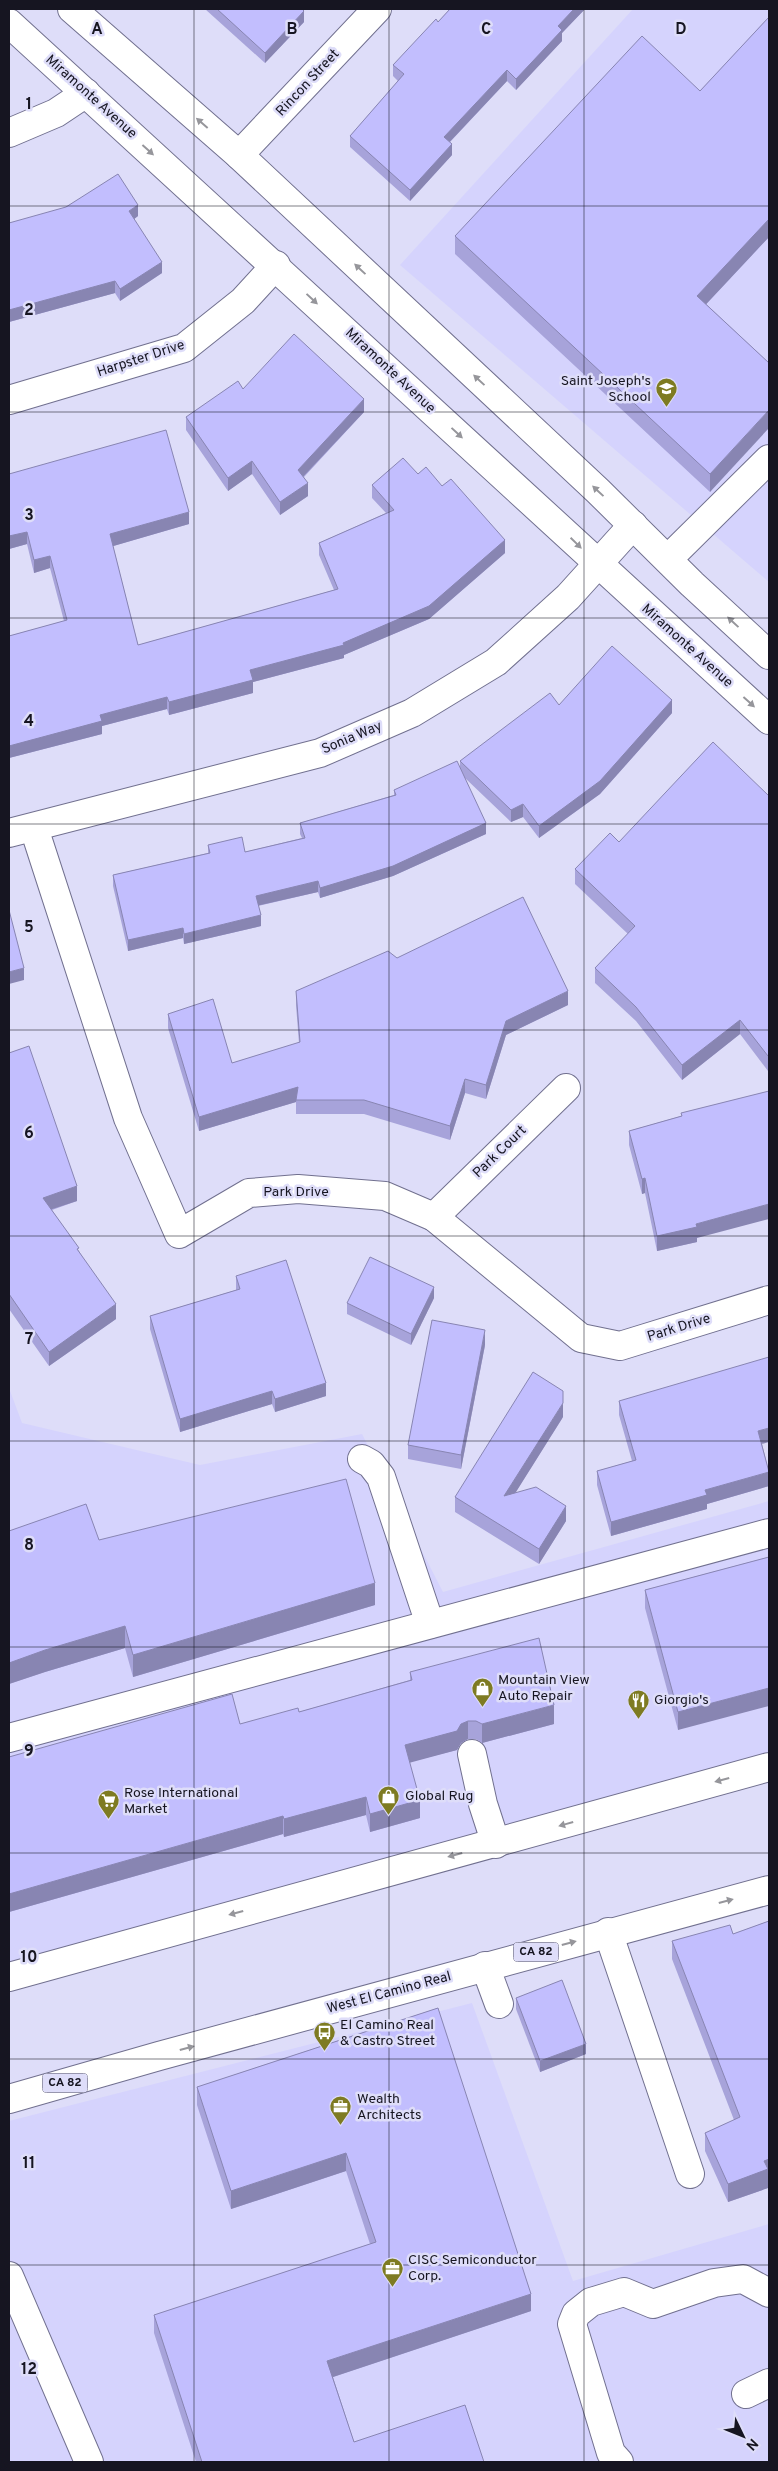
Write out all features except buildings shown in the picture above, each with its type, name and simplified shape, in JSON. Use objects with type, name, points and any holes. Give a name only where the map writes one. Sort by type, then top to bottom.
[{"type":"main road","points":[[72,9],[239,155],[769,655]]},
{"type":"main road","name":"Rincon Street","points":[[239,155],[377,9]]},
{"type":"main road","name":"Miramonte Avenue","points":[[9,23],[276,265],[597,564],[769,720]]},
{"type":"main road","points":[[9,133],[56,113],[86,93]]},
{"type":"main road","name":"Harpster Drive","points":[[9,400],[184,348],[243,301],[276,265]]},
{"type":"main road","points":[[668,560],[769,459]]},
{"type":"main road","name":"Sonia Way","points":[[21,831],[320,753],[412,713],[496,662],[568,597],[633,525]]},
{"type":"main road","name":"Park Drive","points":[[21,831],[128,1118],[179,1234],[249,1193],[288,1190],[385,1196],[434,1217],[581,1338],[620,1346],[769,1300]]},
{"type":"main road","name":"Park Court","points":[[434,1217],[566,1088]]},
{"type":"main road","points":[[362,1459],[372,1464],[381,1477],[430,1624]]},
{"type":"main road","points":[[9,1738],[769,1532]]},
{"type":"main road","points":[[472,1754],[483,1804],[496,1844]]},
{"type":"main road","points":[[9,1977],[144,1938],[496,1844],[769,1767]]},
{"type":"main road","name":"West El Camino Real","points":[[9,2099],[608,1932],[769,1890]]},
{"type":"main road","points":[[608,1932],[690,2174]]},
{"type":"main road","points":[[485,1966],[498,2004]]},
{"type":"main road","points":[[9,2276],[89,2462]]},
{"type":"main road","points":[[619,2462],[611,2453],[572,2324],[576,2314],[591,2302],[624,2292],[653,2304],[714,2283],[743,2279],[769,2293]]},
{"type":"shaded area","name":"Saint Joseph's School","points":[[633,9],[769,9],[769,582],[400,265]]},
{"type":"shaded area","points":[[9,1388],[22,1423],[200,1465],[362,1434],[443,1592],[769,1501],[769,1767],[9,1977]]},
{"type":"shaded area","points":[[472,2003],[573,2281],[769,2224],[769,2462],[9,2462],[9,2121]]},
{"type":"place","name":"Saint Joseph's School","points":[[667,408]]},
{"type":"place","name":"Mountain View Auto Repair","points":[[482,1707]]},
{"type":"place","name":"Giorgio's","points":[[638,1719]]},
{"type":"place","name":"Global Rug","points":[[389,1815]]},
{"type":"place","name":"Rose International Market","points":[[108,1820]]},
{"type":"place","name":"El Camino Real & Castro Street","points":[[324,2052]]},
{"type":"place","name":"Wealth Architects","points":[[341,2126]]},
{"type":"place","name":"CISC Semiconductor Corp.","points":[[392,2287]]}]
